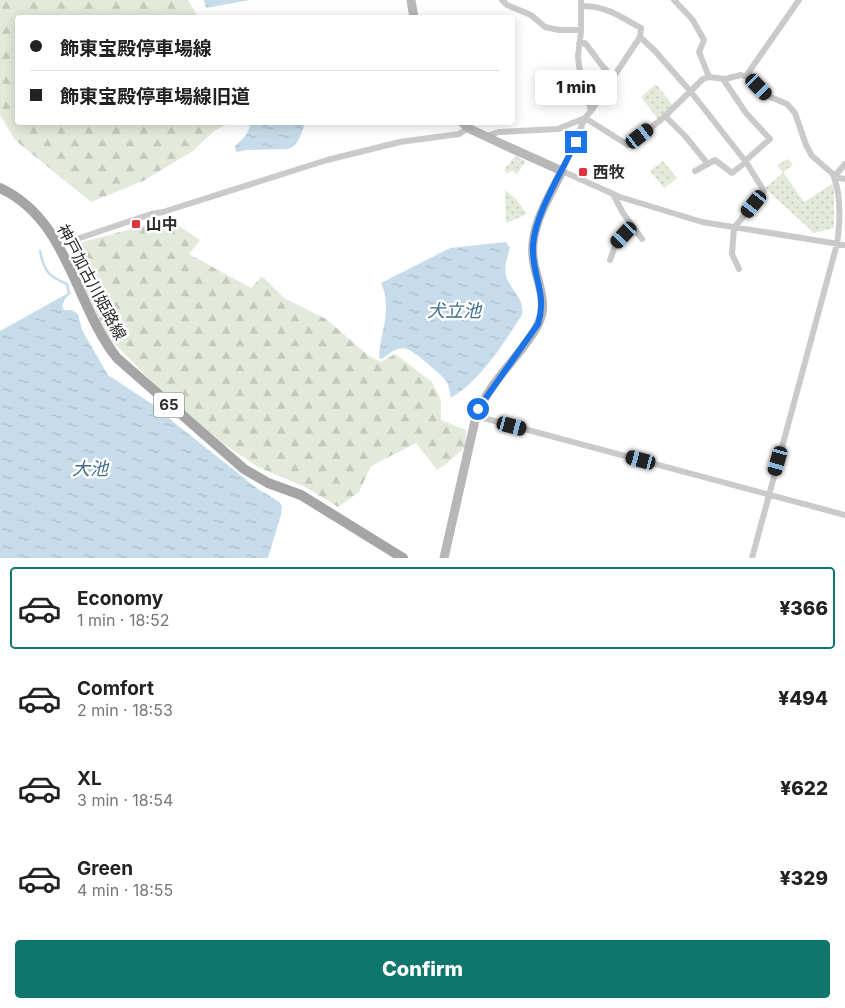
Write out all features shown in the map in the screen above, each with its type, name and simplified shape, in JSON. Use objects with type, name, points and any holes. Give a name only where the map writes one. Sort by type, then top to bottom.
[{"type":"main road","points":[[411,0],[414,15]]},
{"type":"main road","points":[[444,558],[476,416],[485,398],[538,324],[542,313],[542,298],[533,257],[533,243],[537,222],[562,171],[465,125]]},
{"type":"main road","name":"神戸加古川姫路線","points":[[0,188],[26,205],[47,227],[59,245],[104,342],[117,358],[244,469],[307,499],[403,558]]},
{"type":"street","points":[[502,0],[507,5],[531,15],[545,27],[559,30],[581,30]]},
{"type":"street","points":[[674,0],[692,19],[704,40],[699,52],[709,77]]},
{"type":"street","points":[[746,76],[800,0]]},
{"type":"street","points":[[591,111],[579,66],[581,3],[618,14],[641,28],[640,37],[613,76],[591,111],[586,118],[562,171],[613,194],[702,222],[845,245]]},
{"type":"street","points":[[640,37],[656,51],[691,92],[745,161],[764,191],[734,228],[732,254],[739,269]]},
{"type":"street","points":[[579,44],[585,43],[595,54],[604,70],[613,76]]},
{"type":"street","points":[[586,118],[628,145],[665,116],[704,79],[709,77],[723,79],[741,75],[746,76],[768,96],[787,104],[795,113],[806,145],[812,156],[834,175],[837,187],[839,233],[837,244],[752,558]]},
{"type":"street","points":[[695,171],[715,160],[732,173],[770,139],[746,113],[723,79]]},
{"type":"street","points":[[665,116],[686,137],[707,163]]},
{"type":"street","points":[[486,136],[499,132],[558,129],[586,118]]},
{"type":"street","points":[[59,245],[151,214],[163,212],[327,160],[400,142],[459,134],[465,125]]},
{"type":"street","points":[[834,177],[845,164]]},
{"type":"street","points":[[834,177],[845,179]]},
{"type":"street","points":[[613,194],[622,213],[642,239]]},
{"type":"street","points":[[610,260],[616,243],[632,227]]},
{"type":"street","points":[[476,416],[845,515]]},
{"type":"green space","points":[[0,0],[188,0],[197,15],[15,15],[15,125],[225,125],[214,131],[193,151],[143,181],[91,202],[15,140],[0,115]]},
{"type":"green space","points":[[656,84],[674,107],[658,119],[641,97]]},
{"type":"green space","points":[[515,156],[526,161],[517,174],[512,170],[508,174],[504,170]]},
{"type":"green space","points":[[788,159],[793,165],[783,172],[804,202],[834,183],[834,228],[814,233],[765,188],[783,173],[777,165]]},
{"type":"green space","points":[[663,161],[677,178],[664,188],[650,171]]},
{"type":"green space","points":[[505,190],[516,199],[527,214],[506,223]]},
{"type":"green space","points":[[169,219],[200,240],[189,254],[251,288],[262,276],[284,298],[326,319],[369,356],[381,362],[395,354],[432,382],[441,400],[441,420],[466,430],[465,447],[437,470],[416,443],[371,466],[359,492],[338,507],[305,487],[258,467],[224,444],[163,393],[106,335],[69,255],[75,244]]},
{"type":"water","points":[[204,0],[250,0],[206,8]]},
{"type":"water","points":[[250,125],[304,125],[298,142],[288,149],[236,152],[235,146],[243,139]]},
{"type":"water","name":"犬立池","points":[[506,242],[510,248],[505,271],[509,284],[522,305],[522,315],[491,360],[473,381],[451,398],[448,384],[444,379],[411,351],[404,348],[390,353],[382,359],[379,358],[386,311],[386,302],[381,283],[450,248]]},
{"type":"water","name":"大池","points":[[70,292],[62,306],[64,310],[72,310],[78,314],[82,330],[108,375],[155,406],[282,506],[268,558],[0,558],[0,331]]},
{"type":"waterway","points":[[40,251],[45,268],[55,278],[67,284],[69,293]]},
{"type":"place","name":"西牧","points":[[583,172]]},
{"type":"place","name":"山中","points":[[136,224]]},
{"type":"route","points":[[478,409],[530,338],[538,324],[542,313],[542,298],[533,257],[533,243],[537,222],[576,142]]}]
